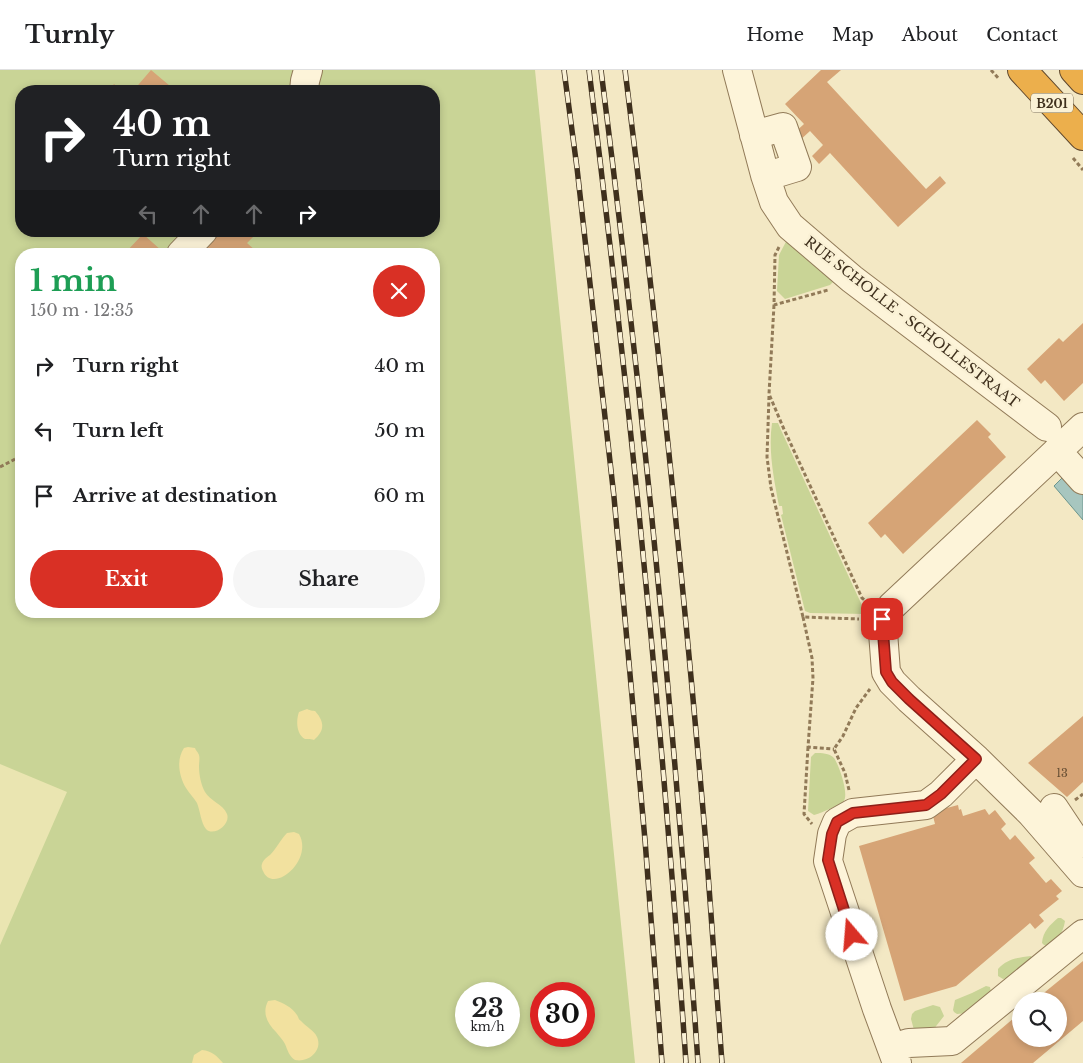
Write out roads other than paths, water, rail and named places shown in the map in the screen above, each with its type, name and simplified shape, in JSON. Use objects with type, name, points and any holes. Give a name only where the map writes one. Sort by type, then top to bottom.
[{"type":"highway","name":"B201","points":[[1022,70],[1083,136]]},
{"type":"highway","name":"B201","points":[[1074,70],[1083,80]]},
{"type":"street","points":[[305,85],[308,70]]},
{"type":"street","name":"RUE SCHOLLE - SCHOLLESTRAAT","points":[[737,70],[765,176],[774,202],[790,226],[852,279],[1052,439],[1083,480]]},
{"type":"street","points":[[187,248],[197,237]]},
{"type":"street","points":[[1083,427],[1052,439],[880,604],[886,672],[892,682],[976,759],[1031,813],[1083,873]]},
{"type":"street","points":[[976,759],[941,794],[926,805],[853,813],[837,822],[832,834],[828,860],[894,1055],[909,1042],[952,1041],[1083,934]]},
{"type":"street","points":[[1068,808],[1083,852]]},
{"type":"water","points":[[1066,474],[1083,493],[1083,520],[1054,486]]},
{"type":"railway","points":[[564,70],[577,168],[614,497],[645,840],[662,1063]]},
{"type":"railway","points":[[589,70],[632,442],[667,814],[686,1063]]},
{"type":"railway","points":[[601,70],[631,318],[657,566],[679,814],[698,1063]]},
{"type":"railway","points":[[625,70],[659,356],[688,642],[705,833],[722,1063]]}]
